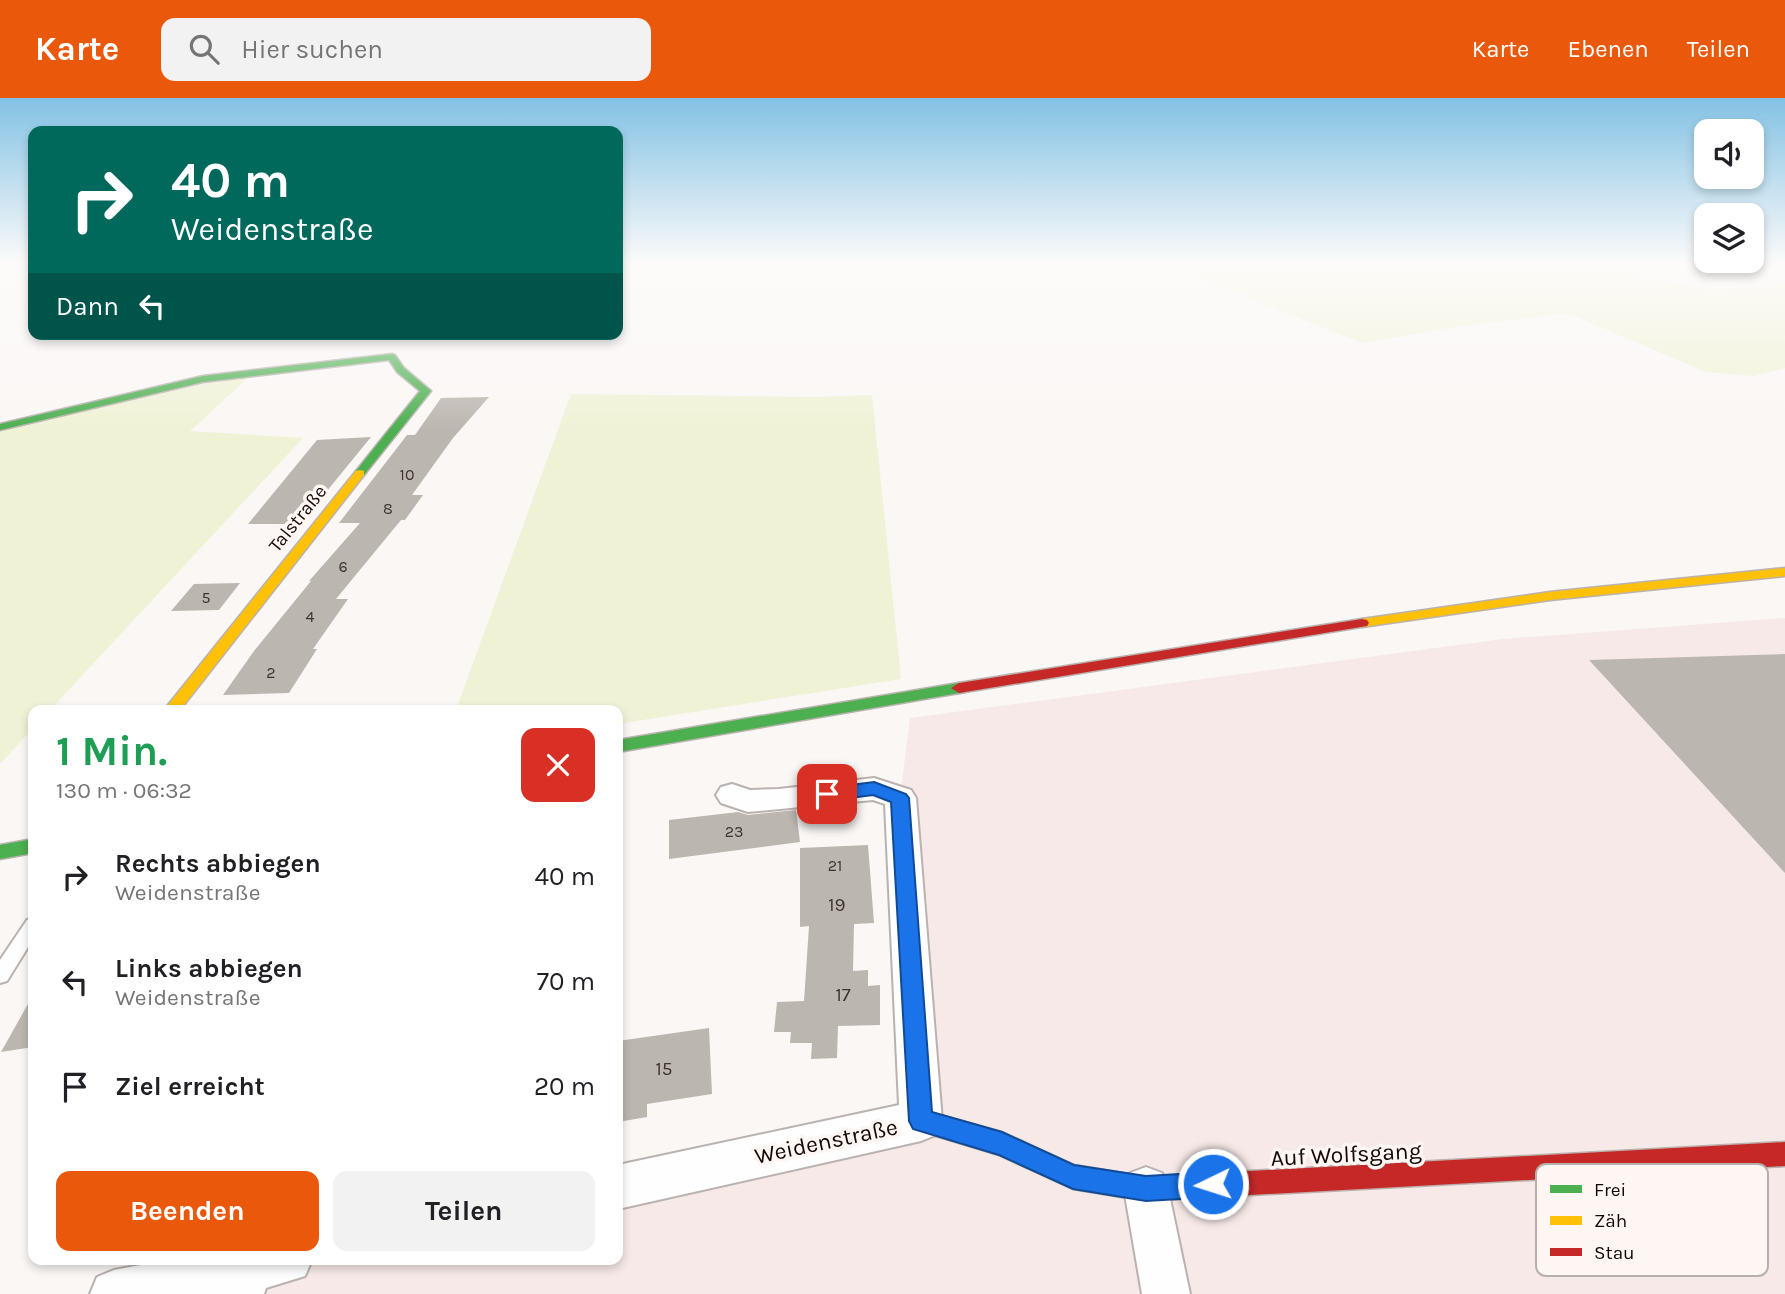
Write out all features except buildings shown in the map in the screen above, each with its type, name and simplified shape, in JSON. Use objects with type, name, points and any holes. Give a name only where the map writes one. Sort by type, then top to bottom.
[{"type":"main road","name":"Talstraße","points":[[0,427],[203,379],[392,357],[400,370],[426,391],[176,705]]},
{"type":"main road","points":[[623,745],[1244,640],[1550,596],[1785,572]]},
{"type":"main road","points":[[0,852],[28,847]]},
{"type":"main road","name":"Auf Wolfsgang","points":[[921,1121],[1002,1144],[1073,1177],[1146,1189],[1536,1168]]},
{"type":"main road","name":"Auf Wolfsgang","points":[[1602,1164],[1785,1154]]},
{"type":"street","name":"Weidenstraße","points":[[623,1187],[921,1121],[900,798],[874,789],[779,800],[748,800],[732,795]]},
{"type":"street","points":[[1146,1189],[1166,1294]]},
{"type":"street","points":[[114,1294],[260,1274]]},
{"type":"lane","points":[[0,975],[28,933]]},
{"type":"shaded area","points":[[1785,618],[1785,1294],[112,1294],[263,1265],[623,1265],[623,1186],[921,1121],[900,798],[910,718],[1503,639]]},
{"type":"green space","points":[[1301,319],[1521,319],[1454,327],[1362,343]]},
{"type":"green space","points":[[1581,319],[1785,319],[1785,368],[1754,376],[1706,372]]},
{"type":"green space","points":[[250,376],[190,431],[303,438],[55,705],[28,705],[28,733],[0,764],[0,431],[179,388]]},
{"type":"green space","points":[[571,394],[815,397],[872,395],[901,679],[623,723],[623,705],[458,705]]},
{"type":"traffic: fast","points":[[0,427],[203,379],[392,357],[400,370],[426,391],[360,473]]},
{"type":"traffic: fast","points":[[623,745],[959,688]]},
{"type":"traffic: fast","points":[[0,852],[28,847]]},
{"type":"traffic: slow","points":[[176,705],[360,473]]},
{"type":"traffic: slow","points":[[1362,623],[1550,596],[1785,572]]},
{"type":"traffic: slow","points":[[921,1121],[1002,1144],[1073,1177],[1146,1189],[1196,1186]]},
{"type":"traffic: jam","points":[[959,688],[1362,623]]},
{"type":"traffic: jam","points":[[1601,1164],[1785,1154]]},
{"type":"traffic: jam","points":[[1196,1186],[1536,1168]]},
{"type":"route","points":[[827,794],[874,789],[900,798],[921,1121],[1002,1144],[1073,1177],[1146,1189],[1213,1184]]}]
